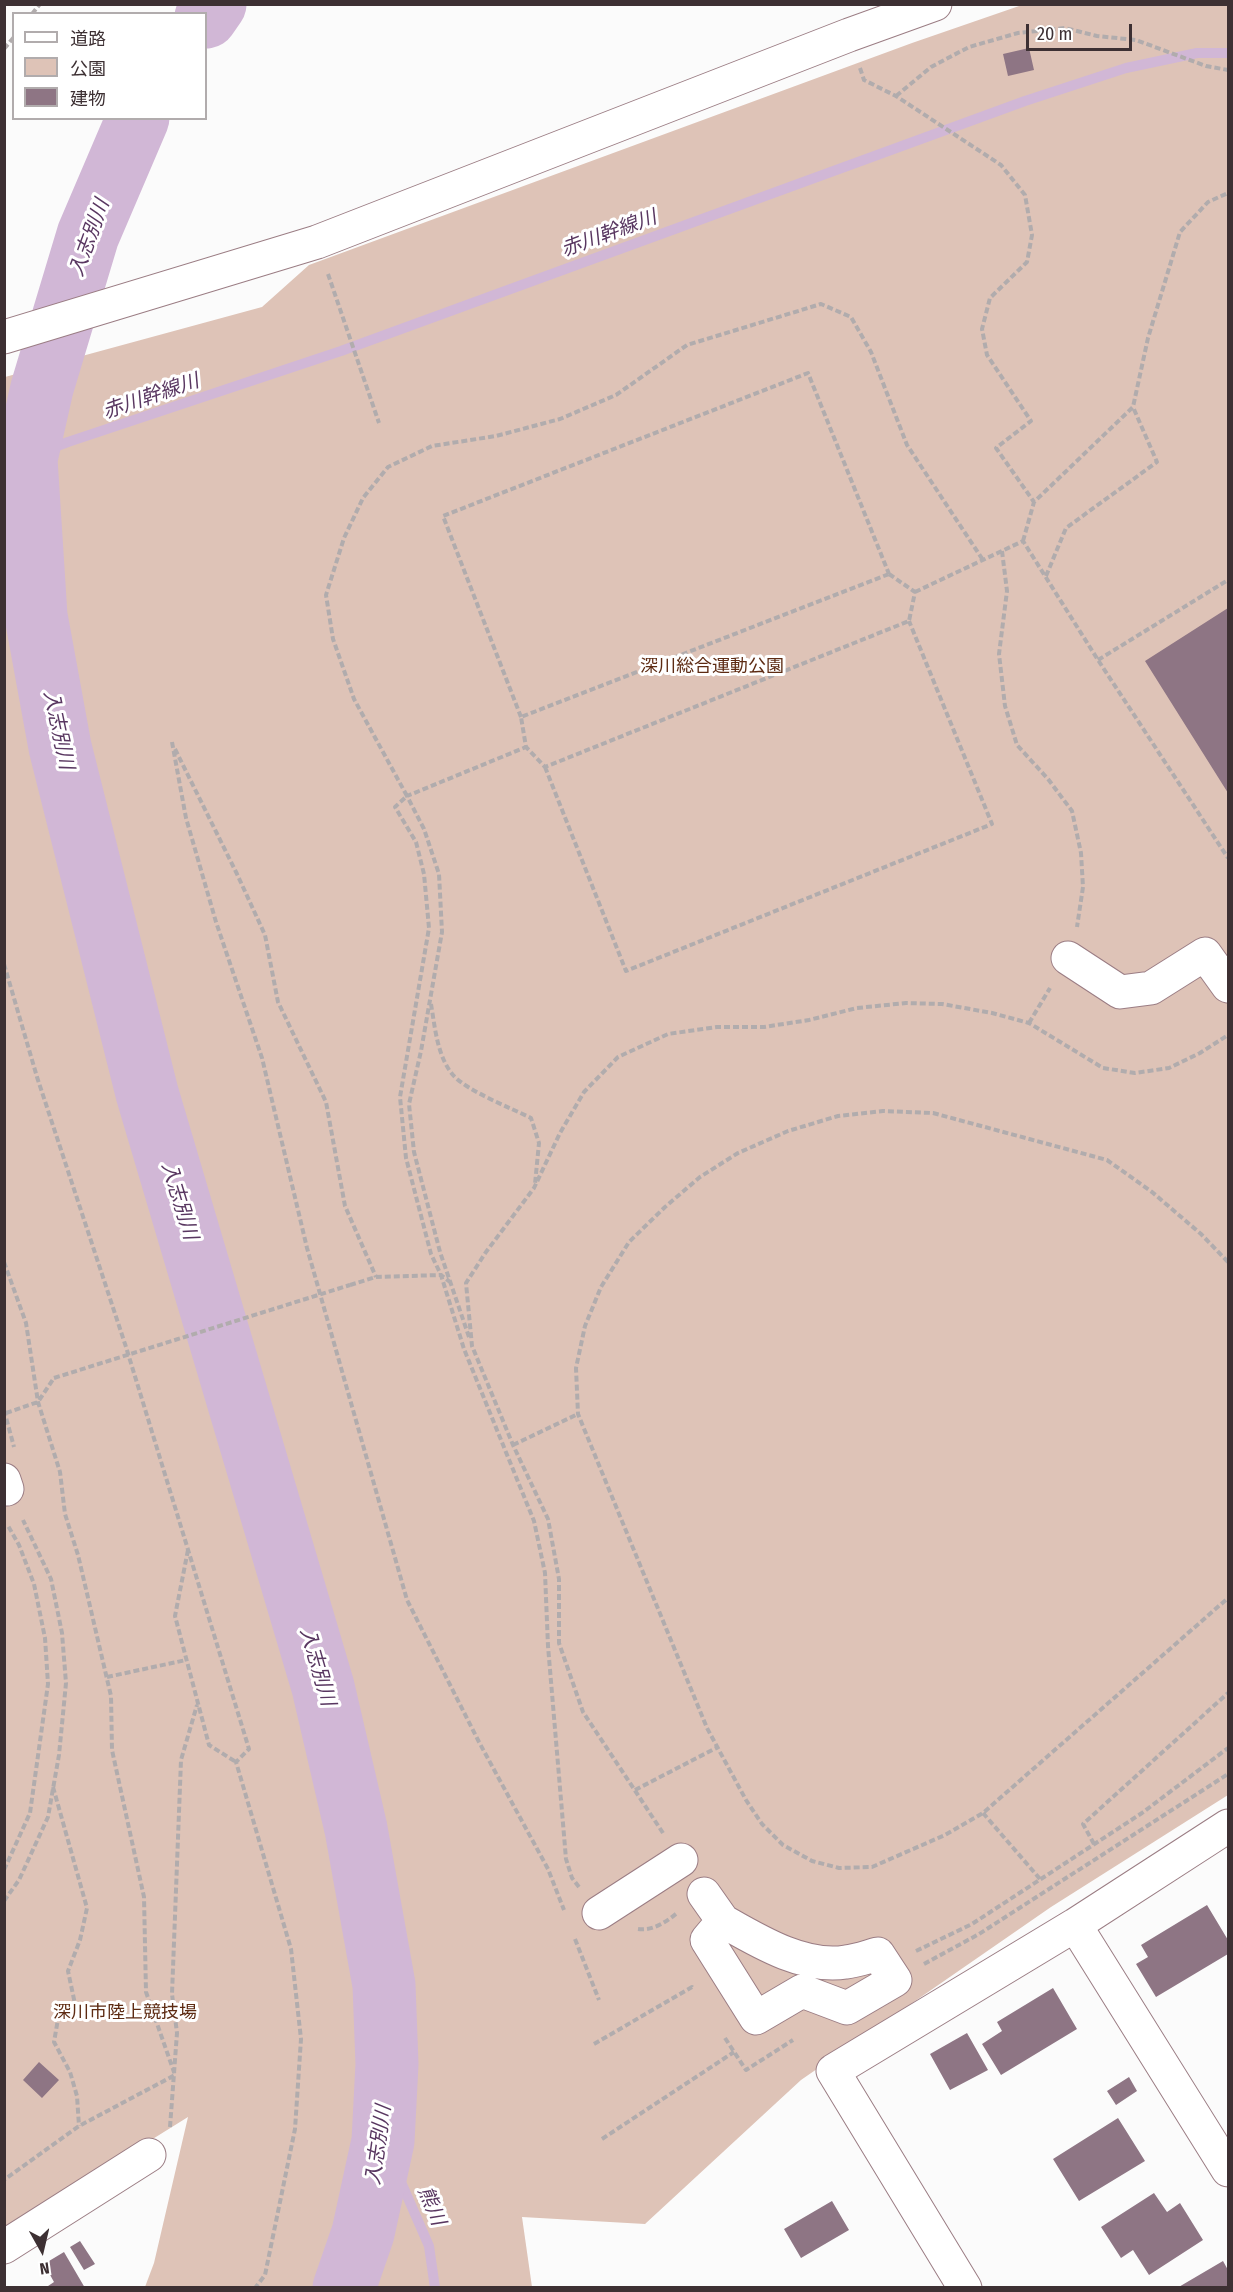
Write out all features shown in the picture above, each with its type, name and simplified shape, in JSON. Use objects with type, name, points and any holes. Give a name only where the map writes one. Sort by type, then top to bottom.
[{"type":"street","points":[[4,337],[317,242],[849,35],[935,4]]},
{"type":"street","points":[[1068,958],[1120,992],[1151,988],[1205,954],[1228,986]]},
{"type":"street","points":[[965,2288],[833,2071],[1075,1925],[1228,1826]]},
{"type":"street","points":[[599,1913],[681,1860]]},
{"type":"street","points":[[704,1894],[723,1921],[771,1949],[811,1960],[844,1963],[878,1954],[891,1973],[847,2008],[802,1991],[756,2018],[707,1940],[723,1921]]},
{"type":"street","points":[[1075,1925],[1228,2170]]},
{"type":"street","points":[[4,2247],[148,2155]]},
{"type":"path","points":[[896,96],[931,67],[969,47],[1018,33],[1065,28],[1097,36],[1136,40],[1206,66],[1228,70]]},
{"type":"path","points":[[849,35],[864,80],[896,96],[1001,165],[1025,195],[1032,235],[1027,262],[990,298],[981,329],[987,355],[1031,421],[996,448],[1034,502]]},
{"type":"path","points":[[915,592],[1023,541],[1034,502],[1133,407],[1148,338],[1180,232],[1208,202],[1228,193]]},
{"type":"path","points":[[317,242],[379,423]]},
{"type":"path","points":[[681,1860],[583,1712],[579,1702],[560,1644],[559,1579],[548,1519],[513,1445],[472,1346],[440,1252],[414,1152],[409,1104],[442,932],[439,874],[424,829],[354,699],[333,639],[326,595],[344,538],[363,498],[388,467],[432,446],[496,436],[560,419],[616,395],[687,345],[821,304],[850,316],[871,352],[908,445],[983,560]]},
{"type":"path","points":[[808,373],[889,574],[915,592],[909,621],[992,824],[626,971],[545,767],[526,747],[521,717],[443,516],[808,373]]},
{"type":"path","points":[[1046,576],[1066,528],[1157,462],[1133,407]]},
{"type":"path","points":[[1023,541],[1228,858]]},
{"type":"path","points":[[1002,551],[1007,591],[999,654],[1005,706],[1017,746],[1048,779],[1072,811],[1082,853],[1083,887],[1078,922],[1068,958],[1029,1023]]},
{"type":"path","points":[[521,717],[889,574]]},
{"type":"path","points":[[1098,660],[1228,580]]},
{"type":"path","points":[[545,767],[909,621]]},
{"type":"path","points":[[376,1277],[345,1206],[326,1102],[278,1002],[265,935],[172,742],[186,818],[216,922],[262,1058],[307,1248],[407,1600],[479,1742],[548,1869],[565,1912]]},
{"type":"path","points":[[526,747],[407,796],[395,807],[416,842],[424,874],[429,928],[400,1097],[406,1158],[431,1254],[441,1275],[464,1349],[534,1521],[545,1573],[548,1646],[566,1859],[572,1878],[599,1913],[612,1923],[628,1928],[645,1930],[664,1923],[704,1894]]},
{"type":"path","points":[[4,964],[37,1077],[122,1336],[249,1749],[236,1762]]},
{"type":"path","points":[[430,1002],[438,1047],[453,1075],[475,1090],[531,1118],[539,1143],[534,1188]]},
{"type":"path","points":[[472,1346],[466,1283],[486,1251],[534,1188],[560,1133],[584,1092],[618,1057],[668,1034],[717,1027],[764,1027],[809,1020],[857,1008],[906,1003],[942,1004],[993,1013],[1029,1023],[1103,1068],[1135,1073],[1169,1068],[1200,1053],[1228,1035]]},
{"type":"path","points":[[1228,1262],[1201,1234],[1152,1192],[1107,1160],[933,1113],[883,1111],[838,1116],[788,1131],[738,1153],[700,1177],[665,1207],[629,1242],[601,1287],[585,1326],[576,1368],[578,1414],[707,1728],[746,1800],[762,1824],[783,1845],[812,1861],[839,1868],[872,1866],[945,1835],[983,1813],[1228,1598]]},
{"type":"path","points":[[4,1262],[26,1323],[38,1402],[60,1472],[65,1514],[78,1555],[111,1696],[112,1750],[144,1897],[146,1992],[175,2075]]},
{"type":"path","points":[[4,1870],[30,1813],[48,1684],[45,1638],[34,1584],[19,1545],[5,1496],[13,1474],[16,1456],[5,1411],[38,1402],[54,1378],[376,1277],[441,1275],[451,1282]]},
{"type":"path","points":[[513,1445],[578,1414]]},
{"type":"path","points":[[4,1901],[19,1880],[48,1817],[59,1755],[66,1683],[62,1634],[51,1579],[35,1541],[5,1496]]},
{"type":"path","points":[[188,1549],[175,1616],[209,1745],[236,1762],[291,1949],[301,2039],[294,2129],[265,2275],[255,2288]]},
{"type":"path","points":[[106,1677],[186,1660]]},
{"type":"path","points":[[1094,1844],[1083,1824],[1228,1693]]},
{"type":"path","points":[[148,2155],[169,2140],[177,2033],[172,1994],[181,1760],[197,1704]]},
{"type":"path","points":[[634,1790],[718,1747]]},
{"type":"path","points":[[891,1973],[972,1924],[1142,1813],[1228,1748]]},
{"type":"path","points":[[891,1973],[979,1934],[1228,1774]]},
{"type":"path","points":[[53,1787],[87,1908],[80,1940],[68,1971],[75,2004],[58,2019],[54,2042],[70,2072],[77,2096],[79,2126]]},
{"type":"path","points":[[983,1813],[1040,1879]]},
{"type":"path","points":[[573,1934],[599,2000]]},
{"type":"path","points":[[602,2139],[734,2052]]},
{"type":"path","points":[[4,2180],[79,2126],[175,2075]]},
{"type":"green space","name":"深川総合運動公園","points":[[1022,5],[1228,5],[1228,1795],[1051,1907],[801,2080],[645,2224],[522,2217],[532,2287],[145,2287],[154,2263],[188,2117],[5,2231],[5,377],[262,307],[309,265],[912,43]]},
{"type":"building","points":[[1029,48],[1034,70],[1008,76],[1003,54]]},
{"type":"building","points":[[1228,608],[1228,793],[1145,661]]},
{"type":"building","points":[[1207,1905],[1228,1940],[1228,1954],[1156,1997],[1136,1964],[1148,1957],[1141,1945]]},
{"type":"building","points":[[1053,1988],[1077,2029],[1001,2075],[982,2044],[1002,2031],[997,2022]]},
{"type":"building","points":[[967,2033],[988,2070],[950,2090],[930,2054]]},
{"type":"building","points":[[39,2062],[59,2080],[42,2098],[23,2080]]},
{"type":"building","points":[[1129,2077],[1137,2091],[1116,2105],[1107,2091]]},
{"type":"building","points":[[1118,2118],[1145,2161],[1079,2201],[1053,2159]]},
{"type":"building","points":[[1154,2193],[1167,2212],[1180,2203],[1203,2240],[1149,2275],[1133,2250],[1121,2258],[1101,2227]]},
{"type":"building","points":[[832,2201],[849,2230],[801,2258],[784,2229]]},
{"type":"building","points":[[80,2241],[95,2264],[84,2270],[70,2247]]},
{"type":"building","points":[[64,2252],[85,2288],[45,2288],[54,2282],[44,2264]]},
{"type":"building","points":[[1223,2261],[1228,2270],[1228,2288],[1177,2288]]},
{"type":"waterway","name":"入志別川","points":[[207,16],[215,4]]},
{"type":"waterway","name":"赤川幹線川","points":[[4,466],[68,442],[341,351],[1025,101],[1126,68],[1197,53],[1228,53]]},
{"type":"waterway","name":"入志別川","points":[[137,120],[88,235],[42,388],[26,459],[36,616],[60,747],[147,1093],[323,1687],[356,1829],[384,1985],[387,2064],[383,2141],[363,2233],[344,2288]]},
{"type":"waterway","name":"熊川","points":[[383,2141],[429,2246],[435,2288]]},
{"type":"park label","name":"深川市陸上競技場","points":[[125,2013]]}]
